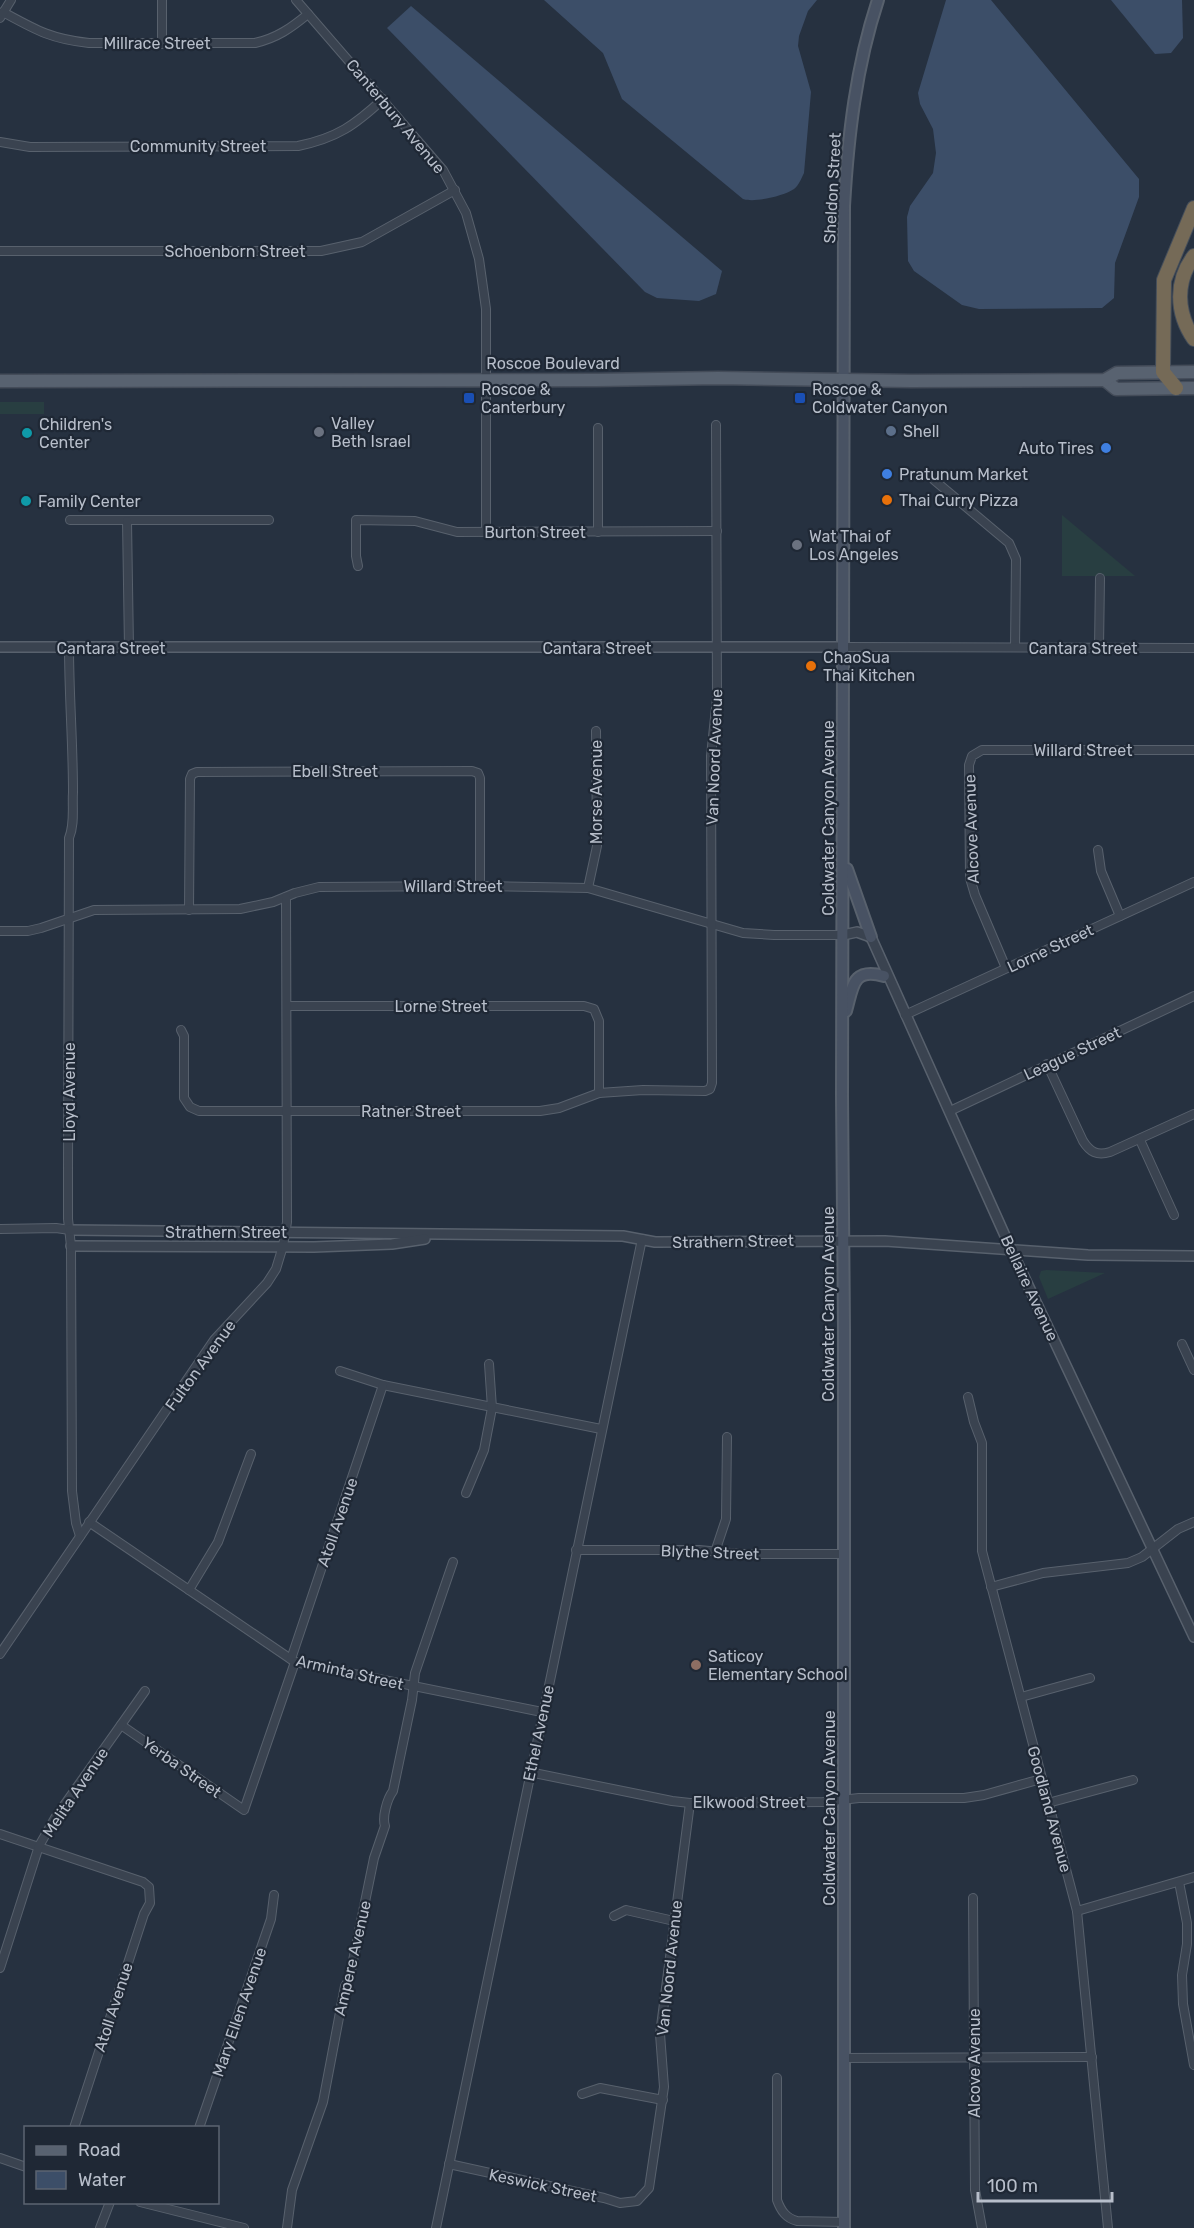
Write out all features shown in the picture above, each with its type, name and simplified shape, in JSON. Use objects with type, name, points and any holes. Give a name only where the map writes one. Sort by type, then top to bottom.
[{"type":"highway","points":[[1176,388],[1163,372],[1164,280],[1194,207]]},
{"type":"highway","points":[[1194,256],[1187,265],[1182,278],[1180,293],[1185,323],[1194,339]]},
{"type":"main road","name":"Sheldon Street","points":[[843,380],[846,165],[860,71],[878,0]]},
{"type":"main road","name":"Roscoe Boulevard","points":[[0,381],[1105,380],[1117,373],[1194,372]]},
{"type":"main road","name":"Coldwater Canyon Avenue","points":[[843,380],[844,2225]]},
{"type":"main road","name":"Roscoe Boulevard","points":[[1105,380],[1116,388],[1194,388]]},
{"type":"main road","points":[[843,860],[871,937]]},
{"type":"main road","points":[[843,1023],[854,982],[866,973],[884,976]]},
{"type":"street","points":[[2,15],[11,0]]},
{"type":"street","points":[[162,0],[162,44]]},
{"type":"street","name":"Canterbury Avenue","points":[[296,0],[443,170],[466,213],[484,285],[486,309],[486,532]]},
{"type":"street","name":"Millrace Street","points":[[2,15],[45,35],[67,41],[162,44],[255,43],[270,40],[285,33],[308,14]]},
{"type":"street","name":"Community Street","points":[[0,142],[30,147],[298,146],[318,142],[347,129],[359,122],[383,99]]},
{"type":"street","name":"Schoenborn Street","points":[[0,251],[321,251],[362,242],[455,190]]},
{"type":"street","name":"Van Noord Avenue","points":[[710,1089],[712,1083],[711,756],[717,698],[716,425]]},
{"type":"street","points":[[598,428],[598,532]]},
{"type":"street","points":[[934,480],[1009,543],[1014,551],[1016,560],[1015,647]]},
{"type":"street","points":[[70,520],[269,520]]},
{"type":"street","name":"Burton Street","points":[[358,566],[356,520],[415,521],[457,532],[717,531]]},
{"type":"street","points":[[127,521],[129,648]]},
{"type":"street","points":[[1099,647],[1100,578]]},
{"type":"street","name":"Cantara Street","points":[[0,647],[1194,648]]},
{"type":"street","name":"Lloyd Avenue","points":[[69,647],[73,775],[72,830],[69,838],[72,1491],[80,1536]]},
{"type":"street","name":"Morse Avenue","points":[[588,888],[597,846],[596,731]]},
{"type":"street","name":"Willard Street","points":[[972,756],[982,750],[1194,750]]},
{"type":"street","name":"Alcove Avenue","points":[[972,756],[969,765],[970,878],[1006,968]]},
{"type":"street","name":"Ebell Street","points":[[189,910],[190,779],[197,771],[478,772],[480,778],[480,886]]},
{"type":"street","points":[[1098,850],[1101,871],[1120,916]]},
{"type":"street","name":"Lorne Street","points":[[905,1015],[1194,882]]},
{"type":"street","name":"Willard Street","points":[[0,932],[28,931],[94,910],[255,907],[319,887],[588,888],[711,924],[758,935],[843,935],[864,939],[884,976]]},
{"type":"street","name":"Fulton Avenue","points":[[0,1654],[214,1340],[267,1283],[276,1269],[286,1232],[288,1006],[286,897]]},
{"type":"street","points":[[843,935],[857,932],[871,937]]},
{"type":"street","name":"Bellaire Avenue","points":[[871,937],[1011,1249],[1194,1636]]},
{"type":"street","points":[[884,976],[897,1006],[905,1015]]},
{"type":"street","name":"League Street","points":[[950,1111],[1194,996]]},
{"type":"street","name":"Lorne Street","points":[[288,1006],[584,1006],[594,1009],[599,1021],[598,1093]]},
{"type":"street","name":"Ratner Street","points":[[181,1030],[184,1036],[184,1098],[190,1107],[199,1111],[540,1111],[559,1108],[598,1093],[643,1090],[705,1091],[710,1089]]},
{"type":"street","points":[[1047,1064],[1088,1149],[1094,1153],[1103,1154],[1140,1140],[1194,1114]]},
{"type":"street","points":[[1140,1140],[1174,1215]]},
{"type":"street","name":"Strathern Street","points":[[0,1229],[56,1228],[149,1232],[286,1232],[452,1236],[623,1236],[655,1242],[905,1241],[1088,1255],[1194,1256]]},
{"type":"street","name":"Strathern Street","points":[[71,1246],[392,1244],[452,1236]]},
{"type":"street","name":"Ethel Avenue","points":[[436,2228],[529,1772],[642,1239]]},
{"type":"street","points":[[1182,1344],[1194,1370]]},
{"type":"street","points":[[466,1493],[484,1450],[492,1408],[489,1364]]},
{"type":"street","points":[[340,1371],[383,1385],[601,1429]]},
{"type":"street","name":"Atoll Avenue","points":[[244,1810],[383,1385]]},
{"type":"street","name":"Goodland Avenue","points":[[968,1397],[982,1443],[982,1551],[1077,1911],[1108,2228]]},
{"type":"street","points":[[715,1552],[726,1519],[727,1437]]},
{"type":"street","points":[[189,1590],[218,1542],[251,1454]]},
{"type":"street","name":"Arminta Street","points":[[89,1522],[293,1660],[413,1687],[542,1712]]},
{"type":"street","points":[[991,1587],[1043,1573],[1128,1563],[1154,1549],[1178,1529],[1194,1522]]},
{"type":"street","name":"Blythe Street","points":[[576,1550],[699,1550],[844,1554]]},
{"type":"street","points":[[413,1687],[415,1673],[453,1562]]},
{"type":"street","points":[[1021,1697],[1090,1678]]},
{"type":"street","name":"Ampere Avenue","points":[[287,2228],[292,2190],[323,2103],[345,1986],[349,1980],[374,1858],[385,1826],[384,1821],[393,1791],[413,1687]]},
{"type":"street","name":"Melita Avenue","points":[[0,1968],[39,1846],[55,1818],[145,1691]]},
{"type":"street","name":"Yerba Street","points":[[121,1725],[244,1810]]},
{"type":"street","name":"Elkwood Street","points":[[529,1772],[672,1802],[690,1803],[823,1802],[859,1798],[964,1798],[984,1795],[1041,1779]]},
{"type":"street","points":[[1048,1803],[1133,1780]]},
{"type":"street","name":"Van Noord Avenue","points":[[637,2201],[649,2188],[663,2100],[660,2034],[690,1803]]},
{"type":"street","points":[[0,1834],[39,1846]]},
{"type":"street","name":"Atoll Avenue","points":[[39,1846],[143,1882],[149,1887],[150,1903],[144,1914],[74,2126]]},
{"type":"street","points":[[1077,1911],[1194,1877]]},
{"type":"street","points":[[1179,1882],[1187,1923],[1187,1944],[1182,1975],[1183,2004],[1194,2065]]},
{"type":"street","name":"Mary Ellen Avenue","points":[[199,2126],[271,1919],[274,1894]]},
{"type":"street","name":"Alcove Avenue","points":[[973,1898],[975,2190],[982,2228]]},
{"type":"street","points":[[614,1916],[626,1911],[674,1921]]},
{"type":"street","points":[[843,2058],[1092,2057]]},
{"type":"street","points":[[777,2078],[777,2200],[780,2210],[797,2221],[844,2225]]},
{"type":"street","points":[[582,2094],[600,2088],[663,2100]]},
{"type":"street","points":[[0,2158],[24,2166]]},
{"type":"street","name":"Keswick Street","points":[[449,2164],[620,2203],[637,2201]]},
{"type":"street","points":[[100,2228],[109,2204]]},
{"type":"street","points":[[155,2204],[178,2207],[244,2228]]},
{"type":"green space","points":[[0,402],[44,402],[44,414],[0,414]]},
{"type":"green space","points":[[1062,515],[1135,576],[1062,576]]},
{"type":"green space","points":[[1041,1271],[1105,1273],[1048,1299],[1039,1277]]},
{"type":"water","points":[[544,0],[817,0],[808,11],[799,36],[798,46],[811,92],[804,173],[797,186],[789,192],[776,196],[754,200],[743,199],[622,99],[603,53]]},
{"type":"water","points":[[946,0],[991,0],[1139,179],[1139,197],[1115,263],[1114,298],[1102,308],[979,309],[962,305],[914,271],[908,261],[907,217],[910,206],[933,173],[936,153],[933,129],[920,104],[918,93]]},
{"type":"water","points":[[1111,0],[1182,0],[1183,38],[1171,53],[1155,54]]},
{"type":"water","points":[[411,6],[722,271],[716,294],[699,301],[657,298],[645,292],[387,28]]},
{"type":"place","name":"Roscoe & Canterbury","points":[[469,398]]},
{"type":"place","name":"Roscoe & Coldwater Canyon","points":[[800,398]]},
{"type":"place","name":"Shell","points":[[891,431]]},
{"type":"place","name":"Valley Beth Israel","points":[[319,432]]},
{"type":"place","name":"Children's Center","points":[[27,433]]},
{"type":"place","name":"Auto Tires","points":[[1106,448]]},
{"type":"place","name":"Pratunum Market","points":[[887,474]]},
{"type":"place","name":"Thai Curry Pizza","points":[[887,500]]},
{"type":"place","name":"Family Center","points":[[26,501]]},
{"type":"place","name":"Wat Thai of Los Angeles","points":[[797,545]]},
{"type":"place","name":"ChaoSua Thai Kitchen","points":[[811,666]]},
{"type":"place","name":"Saticoy Elementary School","points":[[696,1665]]}]
